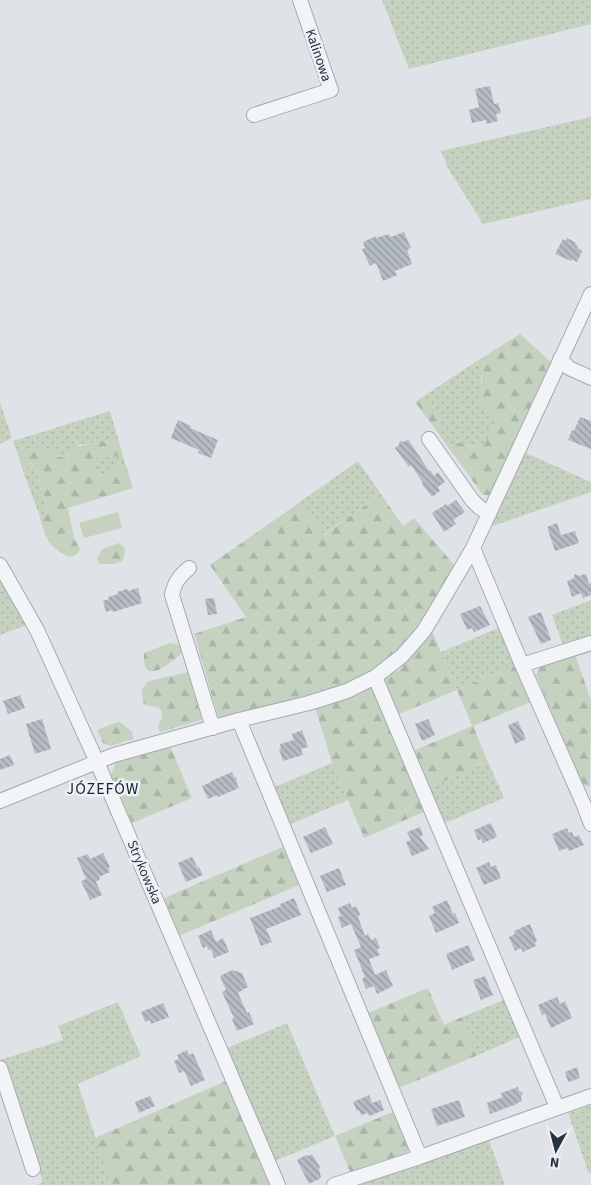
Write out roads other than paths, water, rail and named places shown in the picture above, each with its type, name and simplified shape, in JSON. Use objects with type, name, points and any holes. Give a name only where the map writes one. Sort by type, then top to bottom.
[{"type":"street","name":"Kalinowa","points":[[254,116],[331,90],[300,0]]},
{"type":"street","points":[[0,801],[114,755],[239,720],[309,703],[347,691],[374,677],[402,656],[423,632],[446,596],[472,548],[591,294]]},
{"type":"street","points":[[560,359],[569,368],[591,378]]},
{"type":"street","points":[[430,439],[472,500],[479,508],[489,514]]},
{"type":"street","points":[[472,548],[522,665],[587,801],[591,824]]},
{"type":"street","name":"Strykowska","points":[[0,566],[37,630],[97,762],[278,1185]]},
{"type":"street","points":[[189,568],[177,580],[172,595],[213,728]]},
{"type":"street","points":[[522,665],[591,643]]},
{"type":"street","points":[[374,677],[557,1107]]},
{"type":"street","points":[[239,720],[420,1157]]},
{"type":"street","points":[[0,1068],[33,1169]]},
{"type":"street","points":[[334,1185],[420,1157],[591,1096]]},
{"type":"district","name":"JÓZEFÓW","points":[[103,788]]}]
